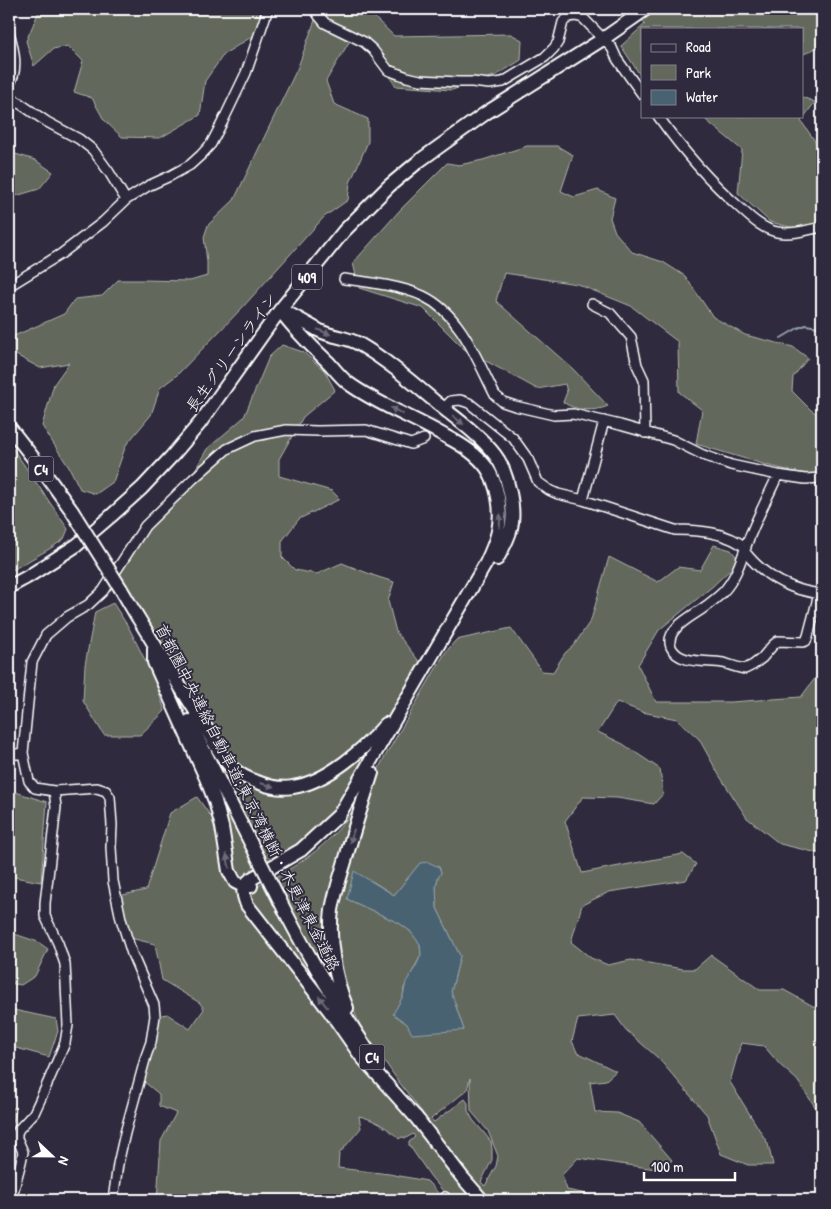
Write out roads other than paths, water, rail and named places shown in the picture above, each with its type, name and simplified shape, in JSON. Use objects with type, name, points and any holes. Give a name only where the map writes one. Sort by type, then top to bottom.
[{"type":"highway","name":"長生グリーンライン","points":[[9,587],[77,545],[142,488],[200,423],[280,310],[344,231],[389,186],[486,114],[646,9]]},
{"type":"highway","points":[[280,310],[293,327],[347,382],[369,396],[434,429],[476,456],[488,469],[496,486],[500,505],[501,522],[496,543],[486,563],[339,815],[301,850],[251,878],[246,883],[243,893],[248,905],[329,1010],[361,1056],[420,1122]]},
{"type":"highway","points":[[154,649],[154,662],[215,802],[222,826],[230,870],[236,882],[241,885],[250,886],[306,854],[342,822],[472,604],[512,527],[510,491],[502,468],[495,455],[471,430],[392,367],[357,342],[321,331],[280,310]]},
{"type":"highway","name":"首都圏中央連絡自動車道;東京湾横断・木更津東金道路","points":[[9,427],[72,511],[121,589],[154,649],[292,925],[319,973],[371,1055],[462,1177],[482,1200]]},
{"type":"highway","points":[[134,612],[209,731],[219,751],[231,767],[250,780],[271,787],[293,788],[317,780],[345,762],[378,733],[404,703]]},
{"type":"highway","points":[[371,1055],[342,997],[335,967],[331,936],[332,911],[337,889],[372,773]]},
{"type":"street","points":[[9,286],[61,254],[103,222],[126,200],[148,186],[190,165],[201,156],[211,144],[246,73],[268,9]]},
{"type":"street","points":[[314,9],[325,23],[364,42],[373,50],[388,70],[420,80],[489,84],[502,82],[544,57],[558,42],[563,22],[569,17],[575,16],[582,18],[612,48],[617,59],[641,93]]},
{"type":"street","points":[[9,32],[13,47],[15,70],[9,85]]},
{"type":"street","points":[[9,96],[47,122],[79,139],[93,150],[126,200]]},
{"type":"street","points":[[659,118],[687,156],[717,188],[756,222],[767,229],[778,232],[822,227]]},
{"type":"street","points":[[344,279],[408,290],[436,303],[456,323],[495,395],[503,402],[554,414],[573,414],[645,432],[673,440],[703,455],[731,465],[805,479],[822,478]]},
{"type":"street","points":[[592,304],[610,313],[631,337],[636,365],[644,380],[645,432]]},
{"type":"street","points":[[448,404],[460,400],[469,403],[513,438],[528,459],[538,482],[549,490],[675,530],[688,530],[729,538],[745,550],[754,563],[778,581],[792,587],[821,594],[806,641],[778,641],[753,665],[745,669],[722,663],[690,660],[673,650],[670,645],[670,638],[687,618],[701,610],[723,592],[731,582],[745,550],[752,531],[778,475]]},
{"type":"street","points":[[583,500],[604,421]]},
{"type":"street","points":[[113,1200],[125,1133],[151,1042],[155,1016],[154,1006],[132,954],[120,919],[113,881],[110,797],[106,791],[97,788],[54,791],[35,788],[29,781],[23,753],[32,662],[46,635],[88,606],[103,591],[144,526],[227,449],[255,436],[286,430],[366,430],[411,444],[424,439]]},
{"type":"street","points":[[9,755],[23,753]]},
{"type":"street","points":[[11,1200],[23,1152],[17,1138],[17,1133],[34,1113],[42,1097],[66,1043],[68,1025],[65,964],[58,943],[45,916],[56,807],[54,791]]},
{"type":"water","points":[[428,862],[439,867],[441,872],[436,887],[437,908],[460,956],[451,992],[464,1030],[412,1034],[407,1024],[393,1014],[403,996],[406,982],[421,955],[420,944],[410,931],[399,923],[347,899],[354,871],[394,895],[420,863]]},
{"type":"waterway","points":[[781,338],[806,325],[818,327],[822,324]]},
{"type":"tunnel","points":[[424,439],[448,404]]}]
